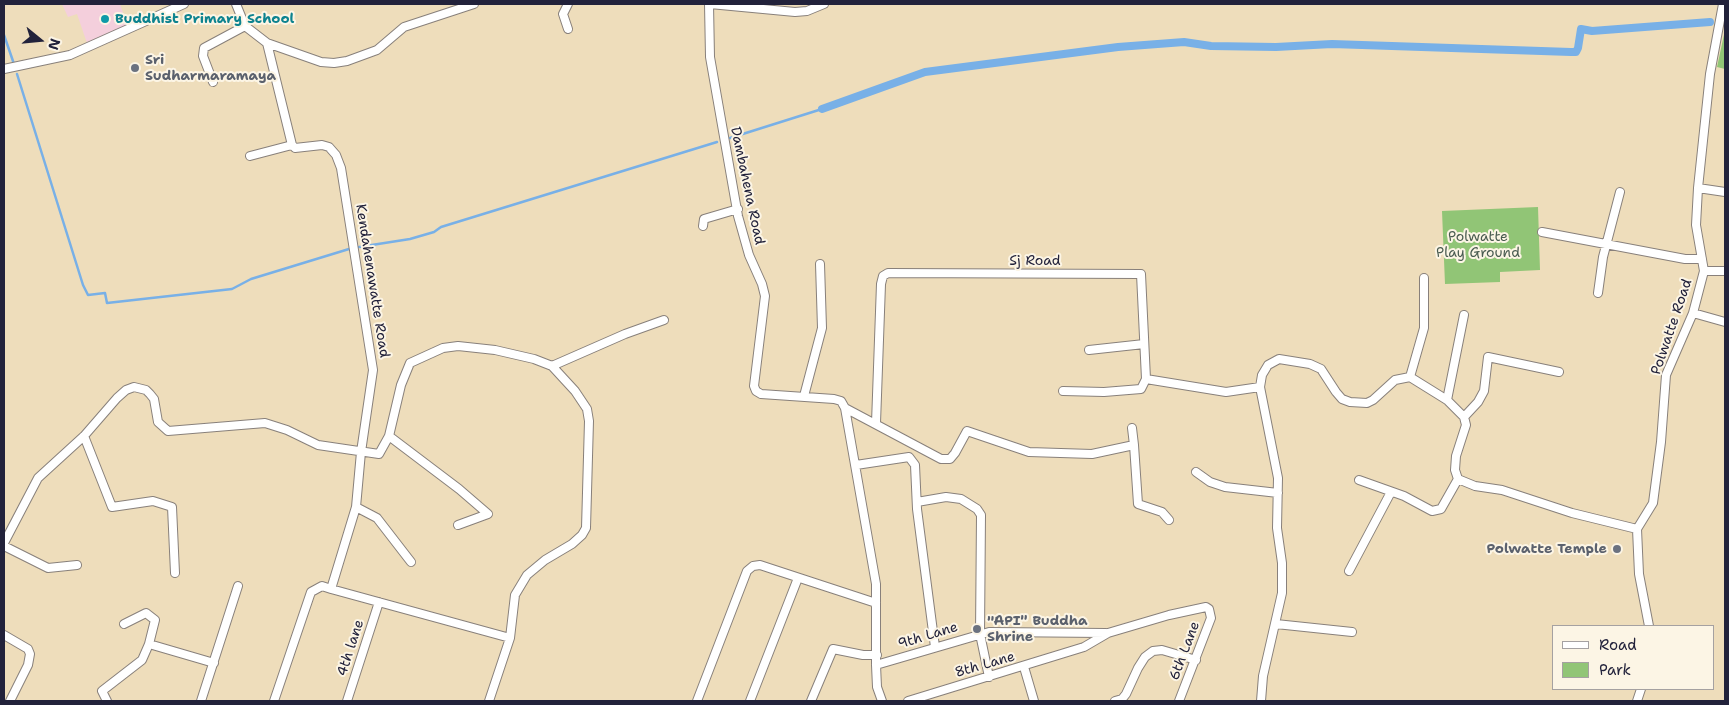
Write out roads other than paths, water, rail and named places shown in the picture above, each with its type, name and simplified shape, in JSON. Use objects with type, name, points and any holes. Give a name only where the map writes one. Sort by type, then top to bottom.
[{"type":"street","points":[[4,69],[70,55],[184,4]]},
{"type":"street","points":[[236,4],[246,26],[267,43],[321,62],[334,63],[347,61],[377,50],[404,27],[474,4]]},
{"type":"street","points":[[568,4],[563,14],[568,29]]},
{"type":"street","points":[[710,4],[759,6],[795,12],[824,4]]},
{"type":"street","name":"Dambahena Road","points":[[710,4],[710,56],[738,209],[749,255],[762,284],[765,296],[754,386],[756,391],[761,394],[834,399],[841,401],[845,408]]},
{"type":"street","name":"Polwatte Road","points":[[1637,529],[1652,503],[1662,442],[1666,375],[1693,313],[1704,270],[1696,225],[1698,188],[1710,74],[1723,4]]},
{"type":"street","points":[[213,82],[203,56],[204,48],[246,26]]},
{"type":"street","points":[[250,156],[292,145],[267,43]]},
{"type":"street","name":"Kendahenawatte Road","points":[[292,145],[295,148],[322,145],[329,147],[336,155],[341,168],[373,370],[361,452],[356,507],[331,589]]},
{"type":"street","points":[[1698,188],[1725,192]]},
{"type":"street","points":[[1598,293],[1603,257],[1620,192]]},
{"type":"street","points":[[703,226],[704,219],[738,209]]},
{"type":"street","points":[[1542,232],[1685,259],[1702,259]]},
{"type":"street","points":[[804,396],[822,328],[820,264]]},
{"type":"street","points":[[1704,270],[1725,271]]},
{"type":"street","name":"Sj Road","points":[[876,423],[881,284],[883,276],[888,273],[1141,274],[1146,379]]},
{"type":"street","points":[[1410,377],[1424,328],[1424,278]]},
{"type":"street","points":[[1693,313],[1725,322]]},
{"type":"street","points":[[1447,400],[1464,315]]},
{"type":"street","points":[[552,366],[625,334],[664,320]]},
{"type":"street","points":[[1089,350],[1144,344]]},
{"type":"street","points":[[76,565],[48,568],[4,544],[38,478],[84,436],[126,390],[134,387],[146,390],[154,399],[158,422],[168,431],[265,423],[287,430],[318,445],[379,454],[389,436],[401,385],[410,363],[443,348],[458,346],[495,350],[534,358],[552,366],[574,391],[588,415],[586,528],[582,535],[572,544],[545,560],[527,575],[515,595],[510,638],[489,701]]},
{"type":"street","points":[[1464,417],[1478,402],[1484,391],[1488,357],[1559,372]]},
{"type":"street","points":[[1261,701],[1263,676],[1282,593],[1282,564],[1277,528],[1278,478],[1260,388],[1262,375],[1268,365],[1279,359],[1310,364],[1321,369],[1342,399],[1350,402],[1373,400],[1396,380],[1410,377],[1447,400],[1464,417],[1466,424],[1456,456],[1458,479],[1441,509],[1432,511],[1360,480]]},
{"type":"street","points":[[1063,391],[1104,392],[1141,389],[1146,379],[1226,392],[1260,388]]},
{"type":"street","points":[[845,408],[942,459],[950,459],[967,432],[1029,452],[1092,454],[1134,445]]},
{"type":"street","points":[[845,408],[876,584],[877,687],[882,701]]},
{"type":"street","points":[[1132,428],[1138,504],[1162,512],[1170,520]]},
{"type":"street","points":[[84,436],[112,507],[153,501],[172,507],[175,573]]},
{"type":"street","points":[[389,436],[459,489],[488,514],[458,525]]},
{"type":"street","points":[[856,464],[909,457],[915,465],[917,502],[935,647]]},
{"type":"street","points":[[1196,472],[1210,482],[1225,487],[1278,493]]},
{"type":"street","points":[[1458,479],[1474,486],[1502,490],[1572,512],[1637,529],[1639,574],[1648,625]]},
{"type":"street","points":[[1349,570],[1391,492]]},
{"type":"street","points":[[917,502],[946,497],[961,500],[977,509],[981,515],[980,634],[989,677]]},
{"type":"street","points":[[356,507],[377,518],[411,562]]},
{"type":"street","points":[[697,701],[747,571],[753,566],[760,565],[876,603]]},
{"type":"street","points":[[750,701],[798,578]]},
{"type":"street","points":[[201,701],[238,586]]},
{"type":"street","points":[[274,701],[298,623],[311,592],[322,586],[510,638]]},
{"type":"street","name":"4th lane","points":[[347,701],[379,602]]},
{"type":"street","name":"8th Lane","points":[[908,701],[1024,667],[1084,647],[1108,633],[1201,606],[1209,609]]},
{"type":"street","name":"6th Lane","points":[[1179,701],[1211,618],[1209,609]]},
{"type":"street","points":[[107,701],[102,692],[142,660],[149,644],[155,620],[146,613],[124,624]]},
{"type":"street","points":[[1276,624],[1352,632]]},
{"type":"street","name":"9th Lane","points":[[876,665],[980,634],[1108,633]]},
{"type":"street","points":[[4,635],[28,649],[30,654],[28,665],[10,701]]},
{"type":"street","points":[[149,644],[214,663]]},
{"type":"street","points":[[811,701],[832,649],[863,655],[877,655]]},
{"type":"street","points":[[1120,701],[1145,657],[1153,651],[1162,650],[1196,660]]},
{"type":"street","points":[[1024,667],[1034,701]]},
{"type":"waterway","points":[[822,109],[925,72],[1118,47],[1184,42],[1211,46],[1276,47],[1332,44],[1576,52],[1581,29],[1592,31],[1710,22]]},
{"type":"waterway","points":[[4,35],[14,64]]},
{"type":"waterway","points":[[17,74],[83,285],[88,295],[105,293],[107,303],[232,289],[251,279],[349,249]]},
{"type":"waterway","points":[[730,138],[822,109]]},
{"type":"waterway","points":[[359,247],[410,239],[434,232],[441,227],[717,142]]},
{"type":"place","name":"Buddhist Primary School","points":[[105,19]]},
{"type":"place","name":"Sri Sudharmaramaya","points":[[135,68]]},
{"type":"place","name":"Polwatte Temple","points":[[1617,549]]},
{"type":"place","name":"\"API\" Buddha Shrine","points":[[977,629]]},
{"type":"park label","name":"Polwatte Play Ground","points":[[1478,246]]}]
